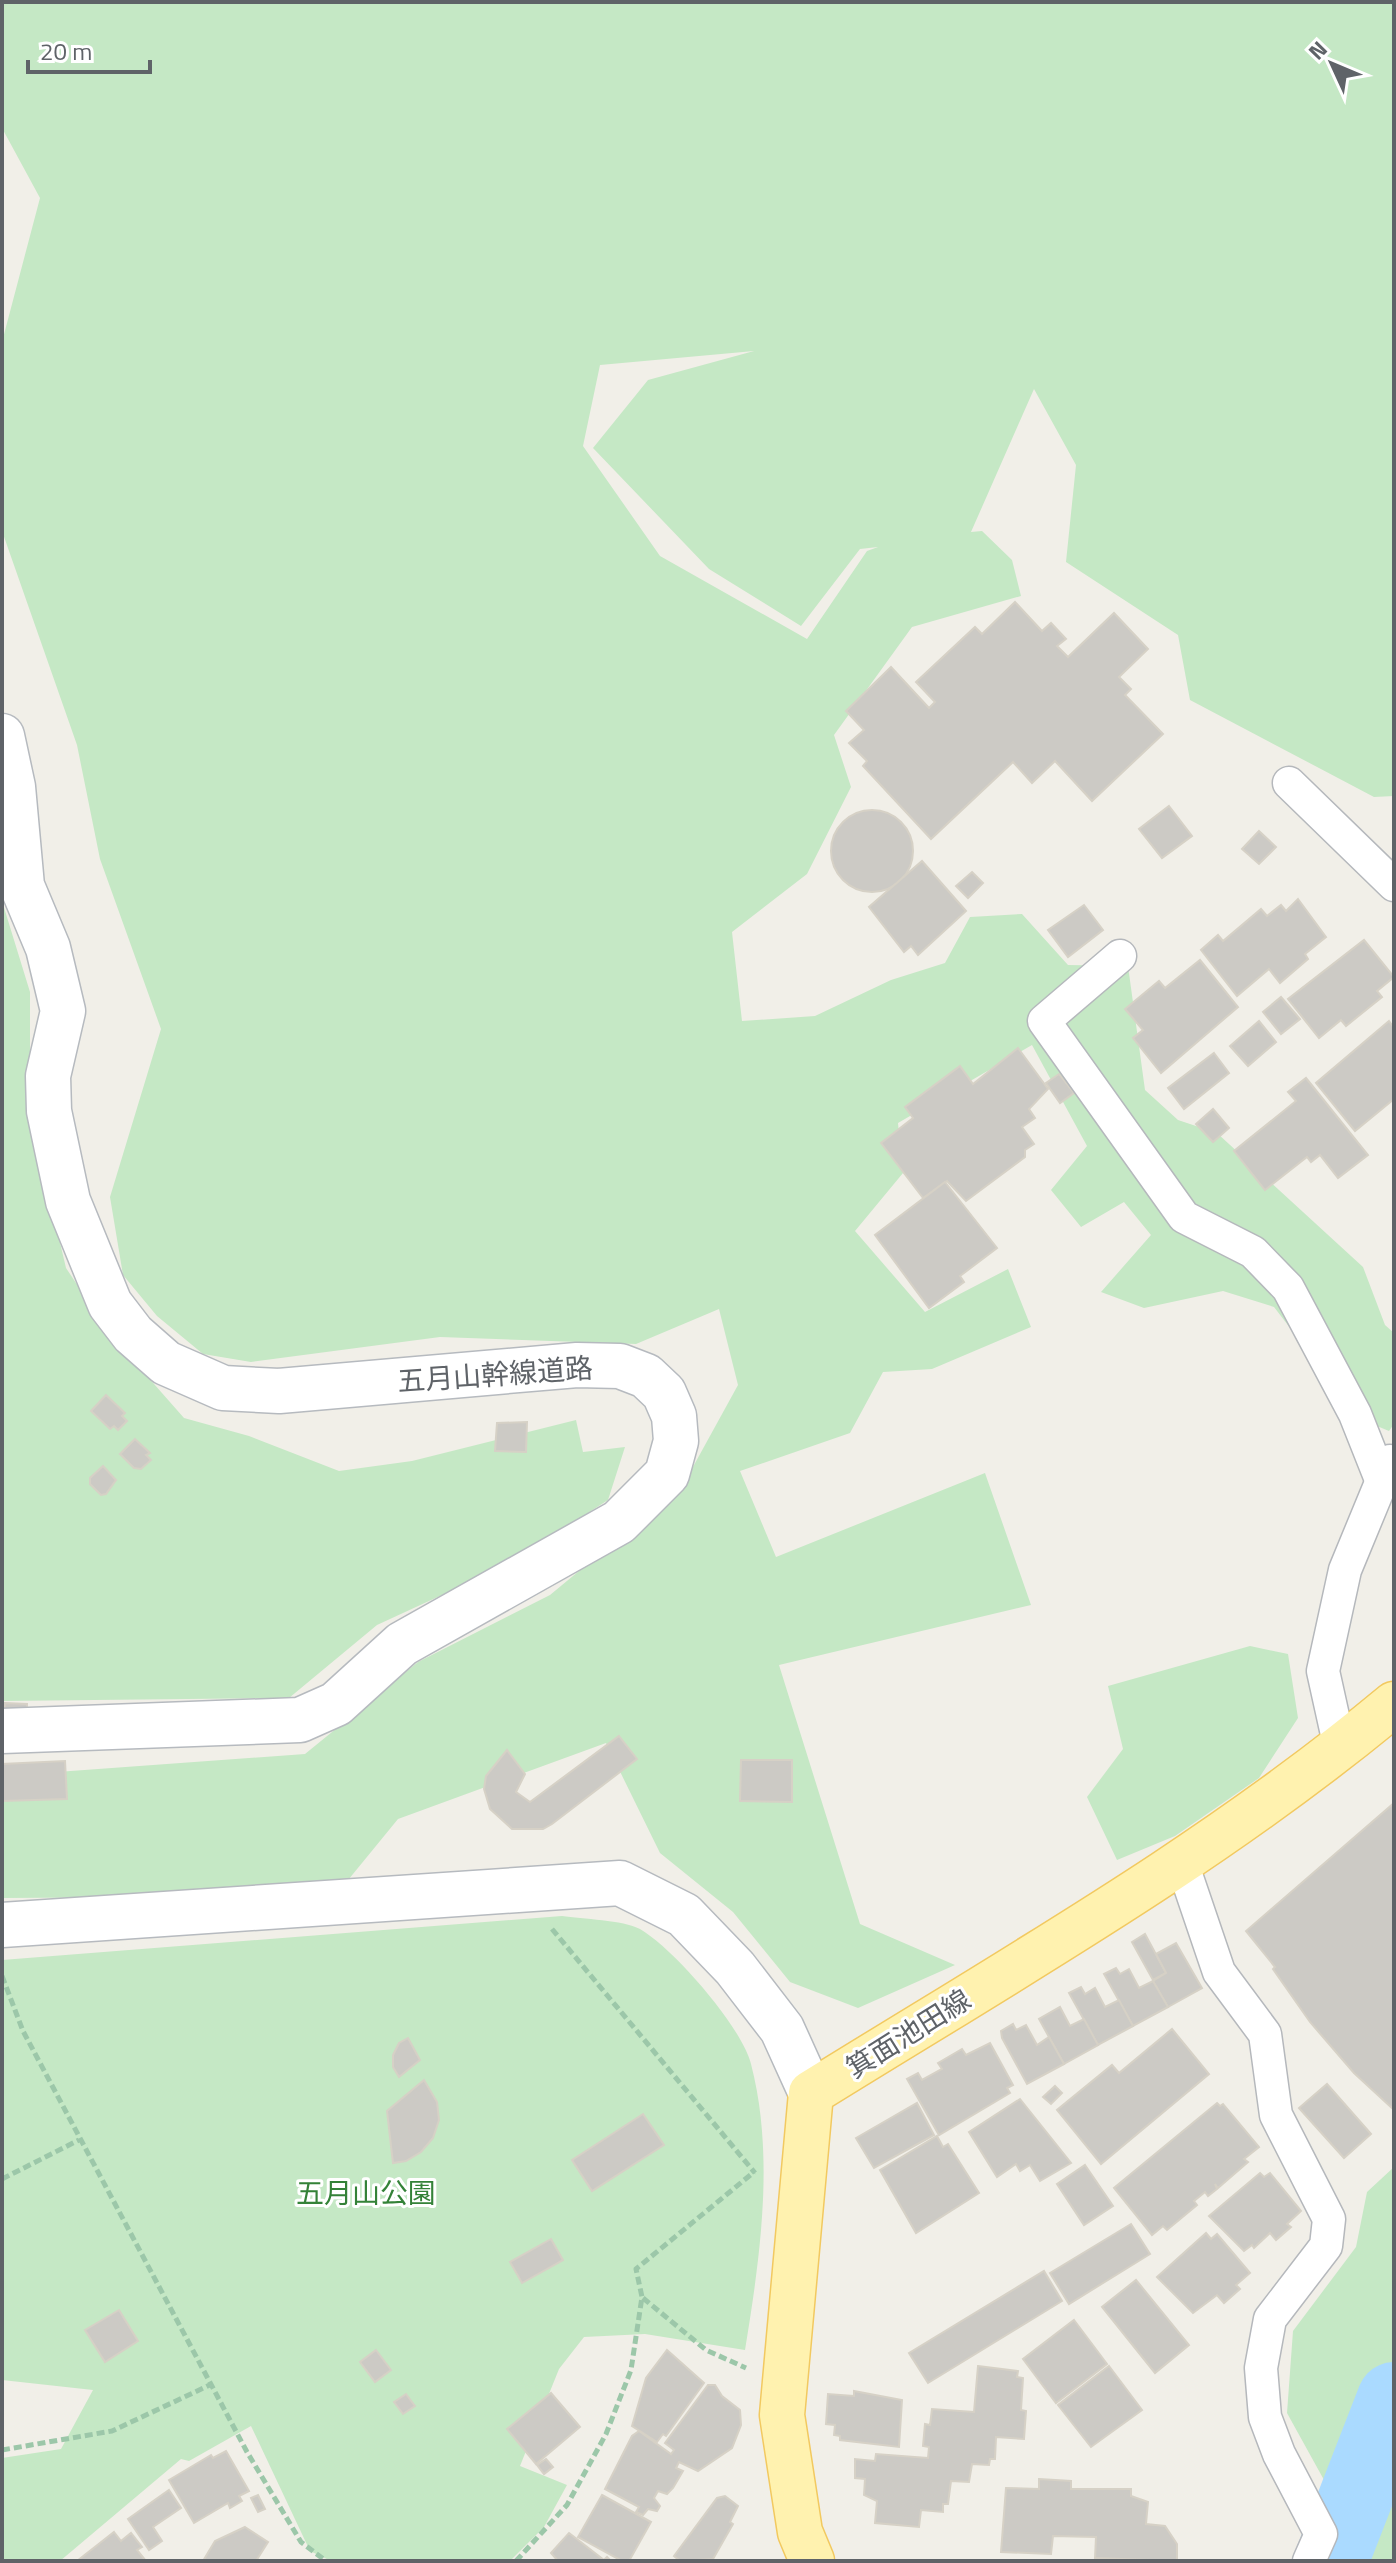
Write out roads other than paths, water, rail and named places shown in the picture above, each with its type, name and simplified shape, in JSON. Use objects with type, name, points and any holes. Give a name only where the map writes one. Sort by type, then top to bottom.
[{"type":"main road","name":"箕面池田線","points":[[811,2093],[1182,1863],[1340,1748],[1394,1704]]},
{"type":"main road","points":[[811,2093],[782,2415],[800,2532],[812,2561]]},
{"type":"street","name":"五月山幹線道路","points":[[2,736],[13,787],[22,886],[48,948],[63,1011],[48,1076],[49,1111],[68,1201],[110,1304],[133,1334],[166,1363],[223,1388],[279,1391],[577,1365],[620,1366],[646,1376],[664,1393],[674,1416],[676,1441],[667,1474],[619,1522],[402,1644],[336,1704],[300,1720],[2,1731]]},
{"type":"street","points":[[1289,783],[1394,885]]},
{"type":"street","points":[[1120,956],[1044,1021],[1184,1217],[1253,1252],[1288,1288],[1355,1414],[1382,1482]]},
{"type":"street","points":[[1340,1748],[1323,1671],[1345,1570],[1394,1452]]},
{"type":"street","points":[[1182,1863],[1219,1972],[1265,2034],[1276,2115],[1329,2219],[1326,2246],[1270,2319],[1261,2368],[1265,2417],[1279,2454],[1321,2534],[1309,2561]]},
{"type":"street","points":[[2,1925],[620,1883],[684,1915],[735,1968],[782,2029],[811,2093]]},
{"type":"waterway","points":[[1331,2561],[1394,2399]]},
{"type":"park label","name":"五月山公園","points":[[366,2192]]}]
